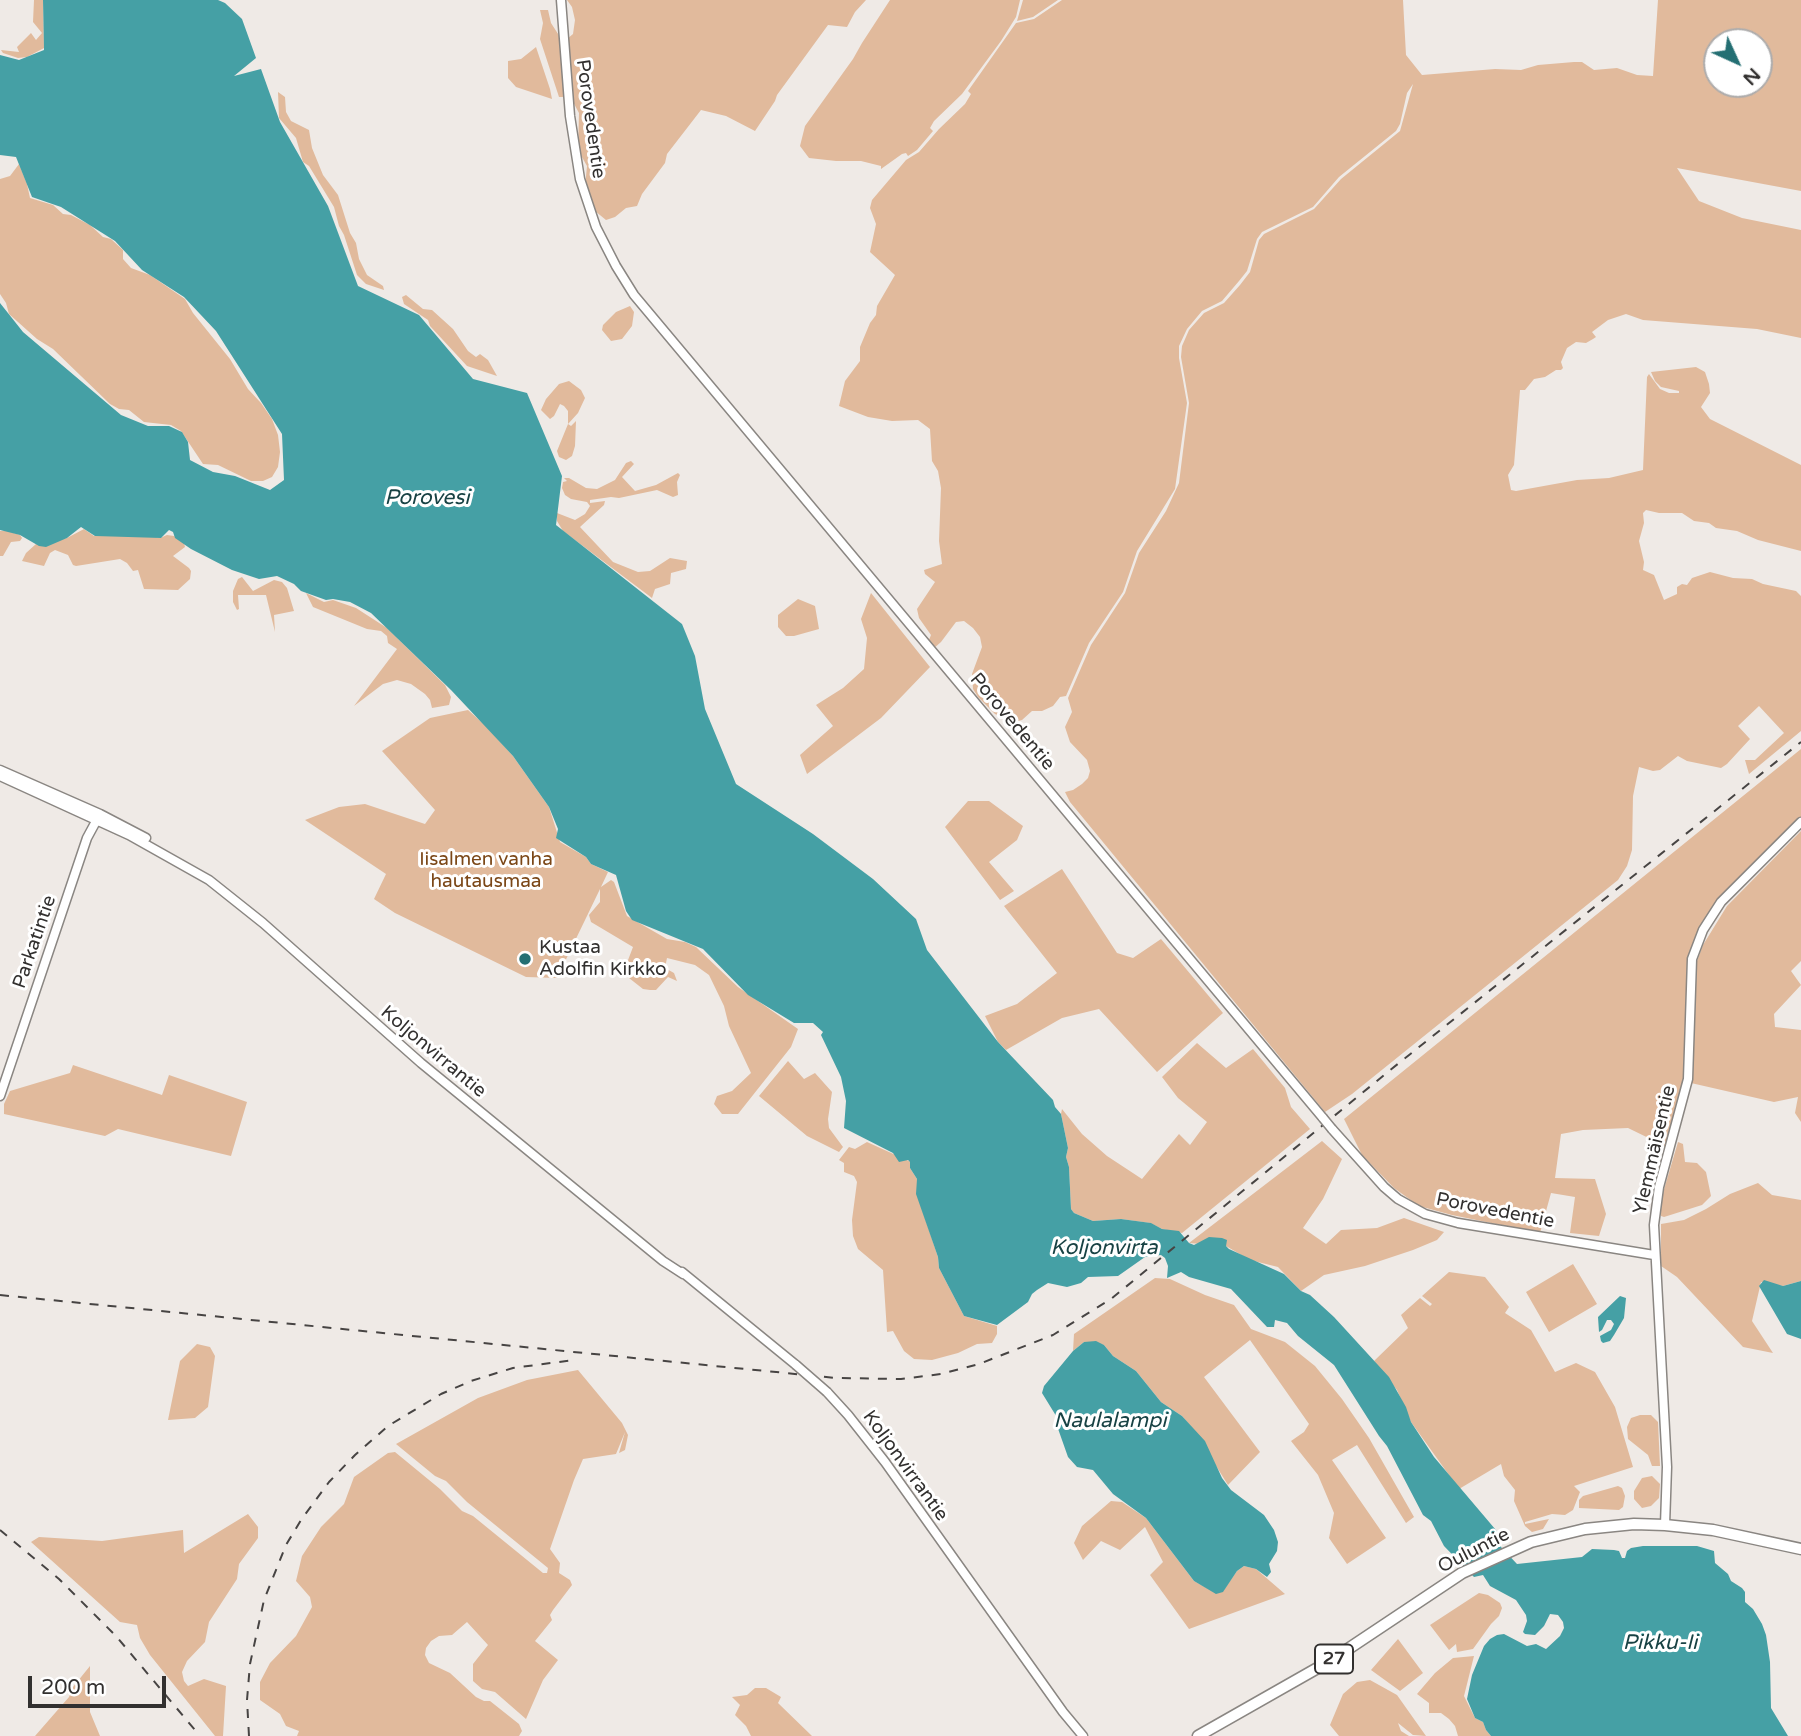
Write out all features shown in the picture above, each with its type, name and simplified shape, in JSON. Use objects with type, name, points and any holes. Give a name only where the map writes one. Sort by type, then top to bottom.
[{"type":"highway","name":"Ouluntie","points":[[1199,1736],[1330,1661],[1462,1573],[1512,1549],[1562,1533],[1634,1524],[1665,1525],[1717,1531],[1801,1549]]},
{"type":"street","name":"Porovedentie","points":[[561,0],[570,116],[580,179],[596,227],[634,295],[1332,1129],[1384,1187],[1398,1199],[1425,1214],[1458,1223],[1654,1255]]},
{"type":"street","name":"Koljonvirrantie","points":[[0,770],[164,849],[234,899],[421,1063],[827,1392],[885,1462],[1077,1736]]},
{"type":"street","name":"Koljonvirrantie","points":[[0,776],[94,815]]},
{"type":"street","name":"Parkatintie","points":[[0,1096],[87,838],[86,829],[94,815]]},
{"type":"street","name":"Ylemmäisentie","points":[[1665,1525],[1667,1467],[1654,1255],[1656,1203],[1688,1079],[1691,966],[1698,939],[1721,902],[1801,822]]},
{"type":"street","name":"Koljonvirrantie","points":[[1062,1712],[1083,1736]]},
{"type":"green space","points":[[34,0],[43,0],[44,48],[27,57],[18,58],[3,53],[1,50],[19,52],[17,47],[31,33],[36,40],[42,33],[33,22]]},
{"type":"green space","points":[[567,0],[866,0],[847,27],[828,25],[777,95],[755,131],[726,116],[701,110],[667,154],[665,163],[642,194],[637,206],[626,208],[606,220],[595,211],[585,187],[587,166],[578,150],[579,113],[572,100],[567,39],[573,34],[575,20]]},
{"type":"green space","points":[[890,0],[1020,0],[1016,17],[1001,41],[962,94],[934,121],[930,128],[933,131],[917,150],[908,156],[906,153],[902,154],[881,169],[881,166],[861,161],[809,158],[800,146],[805,126],[853,59]]},
{"type":"green space","points":[[1023,0],[1058,0],[1033,17],[1017,21]]},
{"type":"green space","points":[[1062,0],[1403,0],[1406,55],[1422,75],[1495,69],[1521,70],[1538,65],[1582,62],[1594,70],[1617,68],[1637,75],[1653,76],[1658,0],[1801,0],[1801,191],[1677,168],[1699,201],[1742,218],[1801,230],[1801,338],[1757,329],[1643,320],[1626,314],[1608,320],[1592,332],[1596,337],[1586,343],[1576,342],[1567,348],[1561,362],[1561,370],[1534,379],[1525,390],[1520,390],[1514,465],[1508,475],[1511,490],[1516,491],[1577,480],[1609,478],[1643,470],[1647,377],[1649,374],[1660,389],[1679,393],[1661,387],[1651,372],[1696,367],[1705,372],[1710,393],[1701,407],[1710,419],[1801,465],[1801,551],[1758,540],[1737,531],[1716,528],[1709,523],[1694,521],[1682,513],[1646,510],[1643,513],[1644,523],[1639,541],[1643,570],[1654,575],[1664,600],[1677,594],[1677,587],[1687,585],[1692,578],[1710,572],[1733,578],[1752,579],[1796,591],[1801,596],[1801,731],[1749,774],[1745,760],[1755,760],[1784,733],[1759,706],[1738,726],[1750,739],[1721,768],[1687,761],[1678,756],[1660,770],[1639,767],[1633,796],[1632,850],[1627,866],[1618,880],[1352,1094],[1325,1112],[1070,802],[1065,792],[1082,784],[1090,771],[1087,760],[1070,742],[1065,727],[1072,712],[1068,698],[1091,645],[1125,593],[1139,553],[1166,511],[1179,483],[1189,403],[1181,357],[1182,346],[1189,330],[1204,313],[1224,303],[1240,285],[1250,272],[1259,240],[1264,234],[1314,209],[1341,179],[1400,131],[1413,84],[1407,93],[1396,131],[1339,177],[1313,207],[1262,232],[1257,239],[1247,271],[1222,301],[1202,311],[1187,329],[1179,346],[1187,403],[1175,489],[1137,551],[1123,592],[1089,643],[1066,696],[1060,697],[1053,706],[1042,711],[1032,711],[1022,720],[1014,722],[995,714],[973,689],[972,674],[982,647],[980,637],[973,628],[964,621],[956,622],[933,649],[924,638],[929,640],[931,635],[919,618],[917,609],[935,582],[924,570],[942,564],[939,541],[941,488],[938,471],[932,461],[930,429],[918,420],[892,421],[868,417],[839,406],[845,381],[860,361],[860,347],[876,315],[877,306],[895,275],[870,252],[876,224],[870,208],[872,200],[906,160],[919,152],[965,104],[971,94],[968,91],[1016,23],[1034,19]]},
{"type":"green space","points":[[540,10],[548,10],[551,23],[560,37],[565,97],[559,97],[540,39],[543,23]]},
{"type":"green space","points":[[536,47],[552,99],[516,87],[508,78],[508,61],[521,59]]},
{"type":"green space","points":[[278,92],[285,97],[286,112],[291,121],[309,130],[312,148],[323,175],[338,195],[350,233],[356,243],[359,259],[367,275],[383,286],[384,290],[366,284],[357,275],[334,207],[309,166],[303,162],[296,138],[279,118]]},
{"type":"green space","points":[[19,164],[30,198],[53,205],[63,214],[90,225],[123,250],[123,259],[131,268],[150,275],[185,299],[272,419],[280,452],[278,467],[272,477],[263,481],[251,481],[218,465],[203,464],[181,431],[171,425],[144,422],[129,410],[110,404],[53,349],[37,339],[9,314],[0,294],[0,179],[10,176]]},
{"type":"green space","points":[[406,295],[423,309],[432,310],[453,329],[468,351],[476,357],[480,354],[488,360],[497,376],[467,366],[430,326],[428,320],[404,304],[402,297]]},
{"type":"green space","points":[[630,306],[634,312],[632,326],[622,339],[611,341],[602,330],[603,325],[616,312]]},
{"type":"green space","points":[[569,381],[581,390],[585,398],[578,413],[568,424],[568,411],[564,406],[560,404],[550,419],[541,410],[546,399],[559,384]]},
{"type":"green space","points":[[576,421],[575,446],[572,456],[566,460],[559,457],[557,451],[568,424],[571,426]]},
{"type":"green space","points":[[631,461],[634,464],[622,477],[635,491],[656,485],[678,473],[678,495],[673,497],[657,490],[619,498],[590,500],[590,503],[605,501],[580,527],[613,562],[638,572],[650,571],[670,558],[687,561],[686,569],[671,573],[670,584],[655,589],[652,598],[563,531],[557,521],[557,513],[575,520],[585,514],[590,506],[587,502],[565,495],[562,488],[563,482],[567,481],[564,478],[586,488],[597,489],[615,480],[626,463]]},
{"type":"green space","points":[[84,529],[94,536],[174,536],[184,543],[185,547],[173,556],[189,568],[190,579],[178,590],[144,589],[138,570],[133,571],[120,559],[76,566],[68,555],[55,550],[50,553],[44,566],[22,561],[36,544],[67,538]]},
{"type":"green space","points":[[0,531],[8,531],[22,538],[20,541],[11,542],[3,556],[0,556]]},
{"type":"green space","points":[[242,577],[253,591],[274,580],[282,582],[287,588],[294,611],[274,615],[275,632],[266,595],[238,595],[237,610],[233,602],[233,591],[238,579]]},
{"type":"green space","points":[[306,593],[324,602],[333,600],[356,608],[387,628],[445,685],[451,697],[449,705],[432,708],[425,694],[411,684],[397,680],[383,684],[354,706],[397,649],[388,643],[387,636],[381,631],[367,629],[313,607]]},
{"type":"green space","points":[[871,593],[930,667],[881,718],[807,774],[800,755],[833,726],[816,705],[843,688],[864,669],[867,638],[861,619]]},
{"type":"green space","points":[[798,599],[815,606],[819,629],[786,636],[778,627],[778,615]]},
{"type":"green space","name":"Iisalmen vanha hautausmaa","points":[[468,710],[513,756],[549,807],[560,842],[586,857],[591,864],[608,872],[601,887],[611,880],[614,882],[627,916],[667,939],[696,947],[738,987],[798,1029],[791,1047],[738,1114],[722,1114],[714,1104],[717,1096],[732,1091],[751,1073],[709,975],[695,965],[667,958],[665,968],[674,973],[677,981],[668,977],[656,990],[650,990],[643,989],[629,978],[625,968],[633,947],[591,922],[589,915],[600,902],[600,889],[557,978],[526,977],[395,913],[374,899],[386,874],[305,820],[339,807],[365,804],[425,824],[435,810],[382,751],[430,718]]},
{"type":"green space","points":[[1801,749],[1801,817],[1721,898],[1698,930],[1689,955],[1683,1087],[1667,1147],[1628,1128],[1561,1134],[1555,1178],[1595,1179],[1606,1214],[1599,1236],[1570,1233],[1575,1197],[1551,1193],[1540,1233],[1419,1206],[1394,1188],[1362,1155],[1344,1119]]},
{"type":"green space","points":[[968,801],[989,801],[1023,826],[1017,840],[989,862],[1014,891],[1000,900],[945,827]]},
{"type":"green space","points":[[1801,831],[1801,961],[1791,971],[1801,985],[1774,1014],[1775,1027],[1801,1030],[1801,1122],[1795,1113],[1798,1097],[1774,1102],[1691,1083],[1697,961],[1703,945],[1727,906]]},
{"type":"green space","points":[[1062,869],[1117,953],[1133,958],[1161,939],[1223,1013],[1157,1072],[1099,1009],[1062,1018],[1006,1050],[998,1042],[985,1016],[1017,1004],[1057,973],[1004,906]]},
{"type":"green space","points":[[1197,1043],[1226,1068],[1253,1049],[1285,1088],[1291,1107],[1310,1129],[1182,1233],[1162,1229],[1150,1223],[1121,1219],[1093,1221],[1074,1213],[1071,1209],[1066,1157],[1068,1148],[1062,1109],[1082,1134],[1107,1156],[1142,1179],[1179,1134],[1190,1145],[1207,1122],[1178,1098],[1162,1077]]},
{"type":"green space","points":[[788,1061],[804,1079],[815,1073],[832,1092],[829,1128],[843,1147],[839,1152],[807,1136],[759,1096]]},
{"type":"green space","points":[[73,1065],[162,1095],[169,1075],[247,1102],[231,1156],[118,1129],[105,1136],[4,1114],[4,1104],[10,1091],[70,1073]]},
{"type":"green space","points":[[1322,1141],[1342,1159],[1323,1199],[1303,1228],[1326,1244],[1341,1230],[1377,1228],[1404,1218],[1444,1232],[1437,1240],[1413,1250],[1365,1266],[1324,1275],[1301,1291],[1278,1267],[1250,1260],[1226,1246],[1189,1243]]},
{"type":"green space","points":[[867,1142],[911,1162],[910,1168],[917,1179],[917,1194],[938,1257],[939,1268],[964,1316],[997,1326],[997,1334],[992,1343],[977,1344],[958,1353],[932,1360],[914,1359],[904,1351],[893,1331],[887,1332],[883,1270],[858,1249],[853,1236],[852,1220],[857,1182],[854,1176],[844,1172],[844,1163],[839,1160],[849,1147],[855,1149]]},
{"type":"green space","points":[[1678,1142],[1683,1144],[1685,1162],[1697,1163],[1706,1172],[1711,1196],[1702,1205],[1664,1217],[1661,1216],[1660,1203]]},
{"type":"green space","points":[[1758,1183],[1772,1195],[1801,1200],[1801,1281],[1783,1286],[1761,1282],[1752,1321],[1773,1353],[1743,1347],[1677,1277],[1661,1266],[1661,1224],[1684,1220],[1730,1194]]},
{"type":"green space","points":[[1573,1264],[1597,1304],[1549,1332],[1526,1292]]},
{"type":"green space","points":[[1449,1272],[1485,1277],[1509,1307],[1505,1313],[1531,1330],[1555,1372],[1576,1363],[1595,1372],[1615,1407],[1633,1467],[1574,1486],[1580,1492],[1573,1510],[1565,1515],[1552,1514],[1525,1522],[1549,1519],[1543,1529],[1532,1532],[1525,1526],[1514,1501],[1515,1490],[1504,1476],[1501,1464],[1459,1489],[1411,1422],[1397,1390],[1374,1361],[1408,1328],[1401,1315],[1420,1298],[1430,1306],[1432,1304],[1422,1296]]},
{"type":"green space","points":[[1155,1278],[1170,1279],[1234,1305],[1251,1329],[1285,1342],[1315,1366],[1369,1438],[1414,1517],[1406,1523],[1357,1445],[1332,1460],[1386,1538],[1347,1564],[1329,1538],[1334,1513],[1318,1475],[1291,1441],[1304,1432],[1309,1424],[1250,1340],[1204,1377],[1260,1452],[1228,1485],[1193,1429],[1182,1416],[1161,1402],[1136,1371],[1113,1356],[1104,1345],[1084,1342],[1073,1351],[1074,1334]]},
{"type":"green space","points":[[197,1344],[210,1347],[215,1356],[208,1407],[195,1418],[168,1420],[180,1361]]},
{"type":"green space","points":[[578,1370],[622,1423],[628,1435],[625,1450],[619,1453],[625,1432],[616,1454],[583,1459],[574,1480],[550,1549],[560,1563],[559,1573],[570,1580],[572,1585],[550,1615],[552,1620],[535,1641],[558,1660],[543,1680],[526,1719],[495,1692],[482,1689],[473,1681],[473,1664],[488,1645],[467,1622],[452,1635],[439,1636],[431,1641],[426,1648],[425,1655],[429,1663],[450,1673],[476,1697],[490,1701],[519,1724],[522,1731],[519,1736],[297,1736],[299,1731],[286,1726],[280,1714],[260,1700],[260,1682],[270,1663],[296,1636],[312,1607],[310,1597],[296,1581],[302,1556],[321,1527],[344,1504],[354,1477],[388,1453],[395,1452],[462,1511],[473,1516],[543,1573],[547,1573],[548,1568],[467,1502],[446,1481],[435,1476],[396,1444],[478,1398],[527,1380]]},
{"type":"green space","points":[[1651,1415],[1658,1422],[1660,1466],[1652,1466],[1648,1455],[1628,1439],[1627,1427],[1631,1418]]},
{"type":"green space","points":[[1652,1476],[1660,1484],[1659,1498],[1651,1506],[1642,1508],[1634,1499],[1634,1491],[1642,1478]]},
{"type":"green space","points":[[1618,1486],[1622,1488],[1625,1496],[1623,1507],[1619,1510],[1579,1508],[1579,1500],[1583,1496]]},
{"type":"green space","points":[[1111,1501],[1122,1502],[1146,1518],[1194,1581],[1216,1593],[1223,1591],[1237,1571],[1244,1566],[1256,1569],[1285,1594],[1189,1629],[1150,1575],[1163,1562],[1145,1527],[1120,1550],[1101,1541],[1083,1560],[1074,1543],[1082,1526]]},
{"type":"green space","points":[[248,1514],[258,1527],[258,1538],[239,1564],[237,1579],[209,1622],[205,1642],[187,1661],[182,1672],[188,1686],[204,1679],[226,1686],[223,1736],[215,1736],[150,1655],[140,1638],[137,1625],[120,1622],[31,1542],[39,1537],[102,1541],[183,1530],[184,1553]]},
{"type":"green space","points":[[1479,1593],[1500,1603],[1502,1608],[1499,1616],[1473,1649],[1457,1652],[1456,1644],[1449,1650],[1430,1625]]},
{"type":"green space","points":[[1398,1639],[1423,1673],[1400,1691],[1371,1670]]},
{"type":"green space","points":[[1474,1656],[1464,1696],[1475,1718],[1483,1722],[1491,1736],[1458,1736],[1449,1719],[1441,1713],[1429,1713],[1429,1703],[1417,1694],[1435,1673],[1453,1658]]},
{"type":"green space","points":[[90,1666],[90,1712],[100,1736],[35,1736],[69,1697],[73,1687]]},
{"type":"green space","points":[[1370,1680],[1397,1695],[1426,1736],[1413,1735],[1398,1723],[1401,1731],[1409,1736],[1339,1736],[1330,1725],[1343,1694],[1357,1682]]},
{"type":"green space","points":[[755,1688],[766,1688],[781,1697],[778,1703],[812,1736],[751,1736],[735,1715],[740,1705],[732,1697],[747,1695]]},
{"type":"water","name":"Porovesi","points":[[43,0],[218,0],[242,19],[256,58],[234,76],[261,69],[280,122],[328,206],[358,286],[419,315],[473,379],[527,393],[562,476],[556,525],[682,624],[695,656],[705,709],[736,784],[813,834],[873,879],[916,919],[927,950],[998,1042],[1053,1100],[1061,1114],[1068,1148],[1066,1157],[1071,1209],[1074,1213],[1093,1221],[1121,1219],[1151,1223],[1162,1229],[1179,1231],[1194,1245],[1209,1237],[1222,1238],[1227,1240],[1226,1246],[1229,1249],[1284,1274],[1334,1317],[1389,1377],[1411,1422],[1434,1457],[1501,1536],[1501,1547],[1517,1564],[1582,1557],[1592,1549],[1619,1551],[1622,1558],[1625,1558],[1631,1548],[1643,1546],[1697,1546],[1714,1551],[1715,1563],[1728,1574],[1731,1581],[1742,1588],[1745,1602],[1762,1624],[1770,1662],[1771,1708],[1788,1736],[1491,1736],[1483,1722],[1475,1718],[1467,1699],[1472,1675],[1484,1646],[1490,1639],[1504,1634],[1527,1646],[1536,1644],[1546,1649],[1560,1636],[1564,1628],[1563,1622],[1558,1615],[1550,1614],[1535,1635],[1523,1632],[1526,1615],[1516,1600],[1490,1586],[1483,1575],[1474,1577],[1444,1546],[1431,1521],[1423,1515],[1387,1446],[1334,1365],[1298,1336],[1287,1323],[1275,1320],[1274,1327],[1267,1327],[1231,1289],[1189,1277],[1181,1272],[1167,1278],[1168,1266],[1161,1255],[1145,1257],[1118,1276],[1088,1277],[1081,1283],[1067,1287],[1048,1283],[997,1325],[964,1316],[939,1268],[938,1257],[916,1194],[917,1179],[910,1168],[910,1162],[899,1162],[893,1153],[844,1128],[846,1101],[841,1077],[821,1035],[823,1032],[813,1023],[794,1023],[748,995],[703,949],[632,920],[626,911],[616,875],[591,864],[586,857],[556,838],[558,829],[549,807],[513,756],[451,690],[371,613],[350,602],[326,600],[301,591],[294,584],[277,576],[259,579],[232,570],[191,549],[175,538],[169,530],[161,538],[95,536],[81,527],[67,538],[46,547],[20,535],[0,530],[0,303],[23,332],[121,415],[148,426],[169,426],[182,432],[188,442],[190,460],[213,472],[235,476],[270,490],[284,480],[282,434],[216,331],[184,297],[142,270],[115,241],[61,207],[32,197],[16,157],[0,155],[0,55],[19,60],[44,50]]},
{"type":"water","points":[[1764,1280],[1783,1286],[1801,1281],[1801,1339],[1787,1334],[1759,1286]]},
{"type":"water","points":[[1620,1296],[1626,1298],[1624,1318],[1610,1341],[1603,1343],[1600,1336],[1611,1330],[1614,1324],[1607,1320],[1599,1332],[1598,1317]]},
{"type":"water","name":"Naulalampi","points":[[1096,1341],[1136,1371],[1161,1402],[1182,1416],[1205,1441],[1222,1478],[1231,1490],[1264,1515],[1278,1542],[1277,1551],[1269,1564],[1271,1572],[1267,1577],[1256,1569],[1244,1566],[1237,1571],[1223,1592],[1216,1594],[1194,1581],[1146,1518],[1113,1494],[1093,1470],[1077,1467],[1068,1457],[1056,1423],[1058,1419],[1042,1393],[1044,1386],[1073,1351],[1084,1342]]},
{"type":"railway","points":[[0,1295],[836,1378],[901,1379],[941,1374],[979,1364],[1053,1335],[1111,1299],[1389,1071],[1801,742]]},
{"type":"railway","points":[[249,1736],[247,1700],[250,1664],[264,1600],[286,1545],[329,1482],[388,1426],[441,1394],[513,1368],[574,1360]]},
{"type":"railway","points":[[0,1530],[59,1579],[116,1636],[200,1736]]},
{"type":"place","name":"Kustaa Adolfin Kirkko","points":[[525,959]]},
{"type":"water label","name":"Koljonvirta","points":[[1104,1248]]},
{"type":"water label","name":"Pikku-Ii","points":[[1660,1643]]}]
